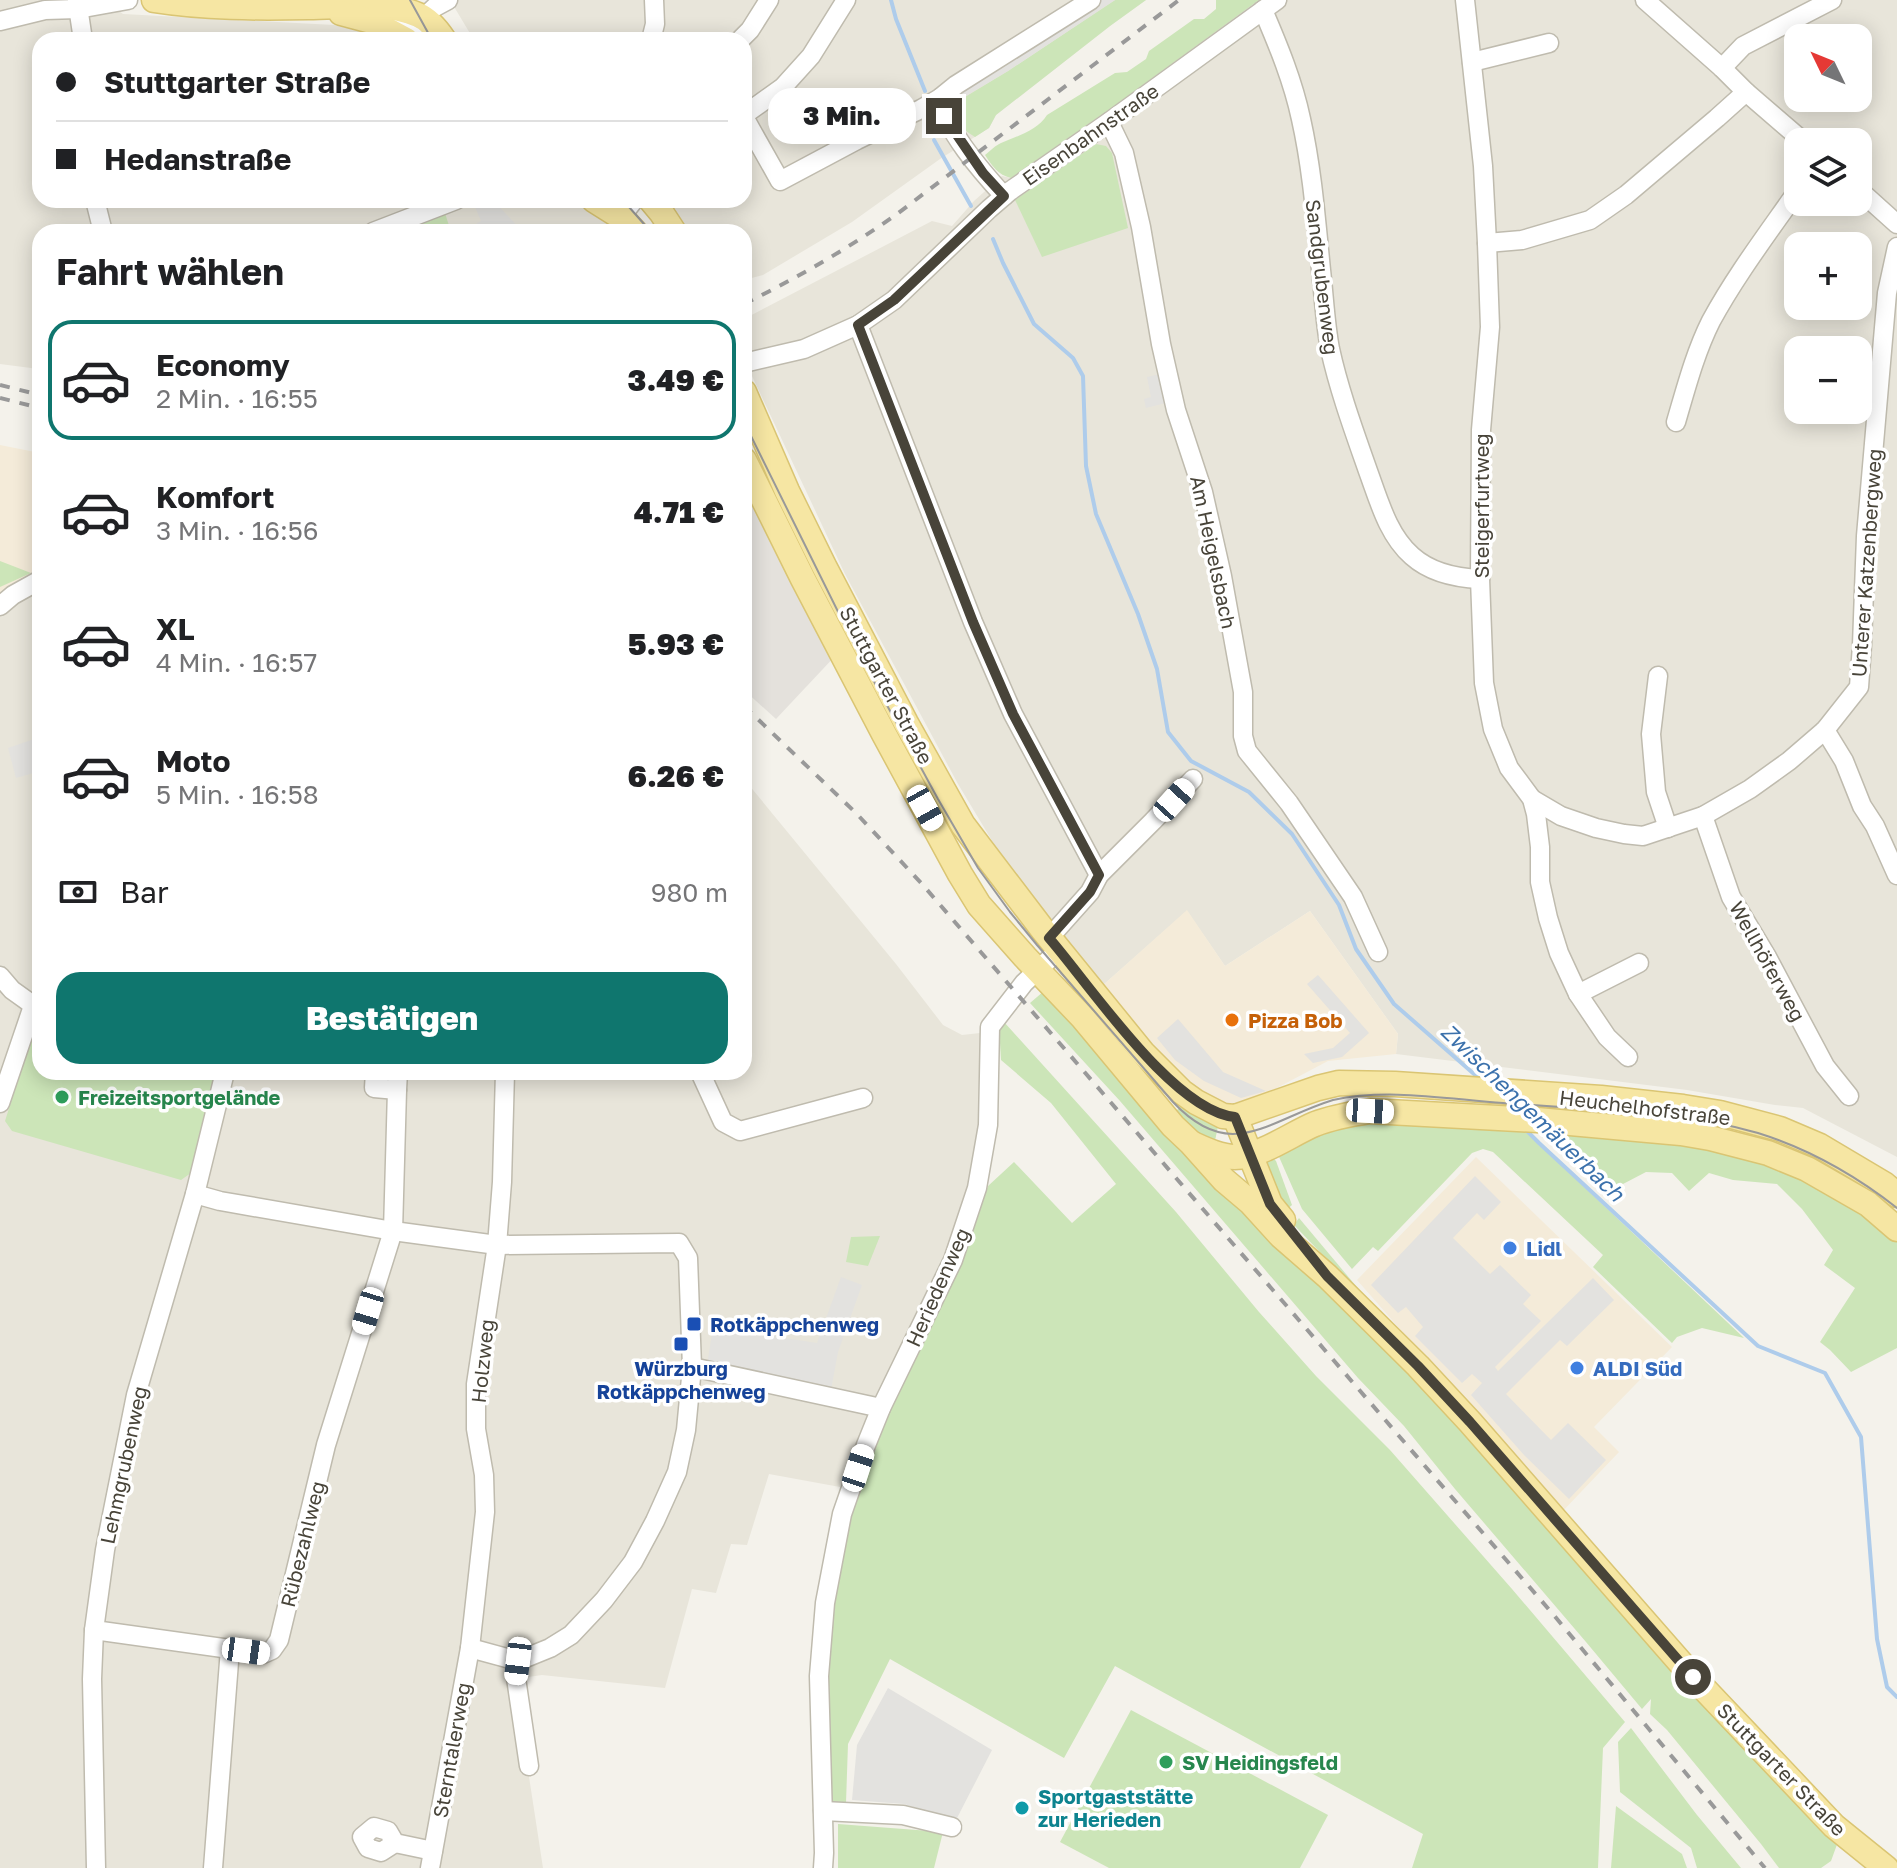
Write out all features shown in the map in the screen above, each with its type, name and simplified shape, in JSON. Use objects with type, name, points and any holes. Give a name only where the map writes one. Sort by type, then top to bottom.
[{"type":"main road","points":[[154,0],[190,5],[315,7],[386,3],[423,18],[436,32]]},
{"type":"main road","points":[[315,7],[371,21],[391,32]]},
{"type":"main road","name":"Stuttgarter Straße","points":[[752,410],[824,566],[963,825],[1143,1053],[1196,1102],[1223,1116],[1235,1117],[1242,1156],[1270,1204],[1327,1276]]},
{"type":"main road","name":"Stuttgarter Straße","points":[[752,476],[971,893],[1083,1018],[1173,1126],[1281,1236],[1327,1276],[1418,1366],[1693,1677],[1834,1826],[1886,1868]]},
{"type":"main road","name":"Heuchelhofstraße","points":[[1235,1117],[1339,1083],[1601,1098],[1720,1113],[1780,1129],[1820,1146],[1897,1195]]},
{"type":"main road","name":"Heuchelhofstraße","points":[[1242,1156],[1315,1124],[1370,1111],[1537,1120],[1681,1133],[1768,1153],[1807,1169],[1868,1204],[1897,1229]]},
{"type":"main road","name":"Stuttgarter Straße","points":[[1191,1143],[1209,1151],[1242,1156]]},
{"type":"main road","name":"Stuttgarter Straße","points":[[1242,1156],[1235,1167],[1238,1181],[1250,1202]]},
{"type":"street","points":[[0,21],[78,4],[128,0]]},
{"type":"street","points":[[410,32],[435,7],[448,0]]},
{"type":"street","points":[[653,32],[654,0]]},
{"type":"street","points":[[748,32],[769,0]]},
{"type":"street","points":[[752,110],[783,87],[811,56],[846,0]]},
{"type":"street","points":[[752,130],[780,181],[940,98],[1090,0]]},
{"type":"street","name":"Steigerfurtweg","points":[[1465,0],[1483,166],[1490,327],[1481,430],[1480,579],[1484,683],[1493,729],[1509,768],[1532,799],[1540,847],[1540,882],[1559,953],[1578,994],[1607,1037],[1628,1057]]},
{"type":"street","points":[[1645,0],[1788,128]]},
{"type":"street","points":[[1722,68],[1743,46],[1832,0]]},
{"type":"street","points":[[386,3],[400,32]]},
{"type":"street","points":[[78,4],[82,32]]},
{"type":"street","name":"Eisenbahnstraße","points":[[752,361],[804,349],[858,325],[894,300],[1004,196],[1270,5]]},
{"type":"street","name":"Sandgrubenweg","points":[[1270,5],[1301,119],[1316,220],[1326,320],[1337,376],[1388,525],[1398,542],[1424,565],[1439,572],[1480,579]]},
{"type":"street","points":[[1472,62],[1549,43]]},
{"type":"street","points":[[1487,243],[1522,240],[1590,220],[1646,179],[1746,92]]},
{"type":"street","points":[[940,98],[944,116],[983,173],[1004,196]]},
{"type":"street","name":"Am Heigelsbach","points":[[1109,122],[1124,153],[1176,410],[1203,492],[1222,576],[1243,692],[1243,736],[1247,751],[1289,803],[1353,897],[1378,952]]},
{"type":"street","points":[[1872,202],[1897,224]]},
{"type":"street","points":[[394,224],[435,208]]},
{"type":"street","points":[[1676,422],[1691,370],[1710,323],[1784,210]]},
{"type":"street","name":"Unterer Katzenbergweg","points":[[1532,799],[1561,816],[1624,834],[1643,836],[1668,828],[1703,816],[1750,789],[1789,761],[1825,730],[1859,687],[1866,536],[1887,293],[1897,247]]},
{"type":"street","points":[[858,325],[973,622],[1007,701],[1099,875]]},
{"type":"street","points":[[0,606],[32,584]]},
{"type":"street","points":[[1658,676],[1651,734],[1656,792],[1668,828]]},
{"type":"street","points":[[1825,730],[1844,761],[1862,806],[1875,826],[1897,875]]},
{"type":"street","name":"Heriedenweg","points":[[823,1868],[819,1676],[825,1603],[842,1514],[881,1408],[953,1260],[977,1188],[988,1125],[990,1027],[1037,970],[1099,875],[1193,779]]},
{"type":"street","name":"Wellhöferweg","points":[[1703,816],[1731,897],[1825,1066],[1849,1096]]},
{"type":"street","points":[[1578,994],[1639,963]]},
{"type":"street","points":[[0,976],[32,1005]]},
{"type":"street","points":[[0,1103],[32,1019]]},
{"type":"street","name":"Lehmgrubenweg","points":[[96,1868],[92,1679],[94,1630],[105,1550],[136,1395],[195,1194],[223,1080]]},
{"type":"street","points":[[374,1080],[374,1088],[397,1081]]},
{"type":"street","name":"Holzweg","points":[[470,1648],[485,1512],[484,1475],[476,1429],[476,1384],[497,1245],[505,1080]]},
{"type":"street","points":[[704,1080],[723,1122],[740,1131],[863,1098]]},
{"type":"street","name":"Rübezahlweg","points":[[94,1630],[263,1654],[272,1650],[279,1640],[326,1445],[393,1231],[397,1081]]},
{"type":"street","points":[[195,1194],[393,1231],[497,1245],[679,1243],[688,1258],[692,1367],[686,1430],[677,1472],[655,1521],[633,1562],[604,1600],[571,1635],[550,1648],[518,1661],[470,1648]]},
{"type":"street","points":[[692,1367],[881,1408]]},
{"type":"street","name":"Sterntalerweg","points":[[395,1843],[432,1860],[470,1648]]},
{"type":"street","points":[[213,1868],[230,1649]]},
{"type":"street","points":[[518,1661],[516,1678],[529,1766]]},
{"type":"street","points":[[823,1811],[903,1815],[952,1827]]},
{"type":"shaded area","points":[[0,0],[105,0],[123,14],[334,25],[363,32],[32,32],[32,208],[585,208],[616,224],[32,224],[32,368],[0,364]]},
{"type":"shaded area","points":[[450,0],[1146,0],[996,115],[989,128],[852,222],[763,275],[752,278],[752,224],[682,224],[675,208],[752,208],[752,32],[469,32]]},
{"type":"shaded area","points":[[1091,0],[1115,0],[959,100],[956,85]]},
{"type":"shaded area","points":[[1259,0],[1897,0],[1897,1157],[1803,1108],[1687,1090],[1396,1054],[1398,1034],[1310,911],[1225,966],[1187,911],[1102,986],[1006,864],[958,784],[845,574],[752,376],[752,315],[932,221],[952,226],[1002,176],[1011,178]]},
{"type":"shaded area","points":[[475,208],[500,208],[516,224],[476,224],[481,221]]},
{"type":"shaded area","points":[[1160,374],[1166,403],[1146,408],[1144,399],[1151,397],[1147,377]]},
{"type":"shaded area","points":[[0,445],[32,451],[32,576],[0,594]]},
{"type":"shaded area","points":[[752,493],[837,654],[776,719],[752,697]]},
{"type":"shaded area","points":[[32,592],[32,1080],[752,1080],[752,789],[943,1025],[962,1035],[980,1033],[984,1069],[979,1133],[969,1191],[945,1254],[889,1372],[840,1487],[769,1474],[747,1545],[731,1544],[716,1593],[692,1589],[665,1688],[542,1675],[514,1679],[543,1868],[0,1868],[0,606]]},
{"type":"shaded area","points":[[32,740],[32,773],[16,778],[8,748]]},
{"type":"shaded area","points":[[1187,910],[1225,966],[1310,911],[1398,1034],[1396,1054],[1328,1061],[1267,1093],[1230,1104],[1204,1095],[1153,1045],[1102,986]]},
{"type":"shaded area","points":[[1318,975],[1369,1033],[1342,1057],[1313,1063],[1304,1054],[1333,1048],[1350,1033],[1307,984]]},
{"type":"shaded area","points":[[1178,1019],[1223,1072],[1266,1091],[1241,1098],[1204,1081],[1175,1060],[1157,1038]]},
{"type":"shaded area","points":[[1476,1157],[1672,1347],[1594,1427],[1619,1452],[1561,1513],[1357,1280]]},
{"type":"shaded area","points":[[1475,1176],[1501,1202],[1484,1220],[1477,1213],[1453,1238],[1490,1274],[1500,1265],[1531,1295],[1523,1304],[1541,1321],[1495,1367],[1498,1371],[1593,1278],[1614,1300],[1567,1346],[1560,1340],[1506,1394],[1551,1440],[1568,1423],[1606,1460],[1569,1499],[1524,1455],[1471,1395],[1482,1383],[1472,1374],[1462,1383],[1415,1336],[1423,1327],[1406,1307],[1398,1313],[1371,1285]]},
{"type":"shaded area","points":[[841,1277],[862,1285],[838,1352],[831,1390],[707,1365],[713,1327],[817,1343]]},
{"type":"shaded area","points":[[888,1688],[992,1750],[956,1820],[904,1804],[852,1800],[857,1745]]},
{"type":"green space","points":[[1115,0],[1146,0],[996,115],[989,128],[975,137],[954,120],[952,109],[959,96],[960,100],[1008,71]]},
{"type":"green space","points":[[1216,0],[1259,0],[1011,178],[990,163],[985,155],[995,147],[1032,129],[1047,115],[1115,73],[1127,72],[1146,59],[1149,51],[1194,19],[1204,19],[1216,9]]},
{"type":"green space","points":[[1096,144],[1106,146],[1112,153],[1128,228],[1042,257],[1015,200]]},
{"type":"green space","points":[[445,213],[448,224],[415,224]]},
{"type":"green space","points":[[0,561],[31,573],[0,587]]},
{"type":"green space","points":[[1044,991],[1385,1345],[1839,1839],[1831,1861],[1821,1868],[1779,1868],[1667,1730],[1650,1714],[1651,1699],[1642,1709],[1404,1426],[1358,1378],[1120,1101],[1030,1003]]},
{"type":"green space","points":[[1004,1022],[1176,1212],[1316,1376],[1390,1450],[1625,1722],[1603,1748],[1598,1868],[1412,1868],[1423,1834],[1115,1666],[1064,1758],[890,1659],[848,1744],[846,1803],[828,1804],[826,1676],[834,1601],[849,1515],[890,1410],[962,1262],[988,1186],[1014,1162],[1072,1223],[1116,1184],[1051,1103],[1001,1060],[999,1026]]},
{"type":"green space","points":[[31,1038],[32,1080],[213,1080],[191,1173],[181,1180],[12,1131],[5,1121]]},
{"type":"green space","points":[[1182,1105],[1218,1126],[1215,1141],[1224,1143],[1217,1148],[1172,1115]]},
{"type":"green space","points":[[1371,1117],[1523,1129],[1744,1338],[1702,1328],[1677,1337],[1672,1343],[1593,1267],[1603,1255],[1493,1152],[1483,1149],[1472,1153],[1378,1251],[1373,1247],[1352,1269],[1302,1209],[1276,1150]]},
{"type":"green space","points":[[1539,1130],[1663,1137],[1759,1158],[1862,1211],[1897,1240],[1897,1348],[1851,1372],[1820,1342],[1855,1288],[1824,1265],[1833,1250],[1802,1209],[1777,1184],[1733,1180],[1709,1173],[1689,1191],[1672,1173],[1646,1172],[1614,1187],[1565,1154]]},
{"type":"green space","points":[[1272,1157],[1292,1205],[1285,1211],[1265,1159]]},
{"type":"green space","points":[[1299,1218],[1382,1317],[1294,1225]]},
{"type":"green space","points":[[880,1236],[868,1266],[846,1262],[851,1237]]},
{"type":"green space","name":"SV Heidingsfeld","points":[[1131,1710],[1328,1815],[1300,1868],[1109,1868],[1060,1842]]},
{"type":"green space","points":[[1631,1728],[1741,1868],[1697,1868],[1691,1848],[1620,1792],[1618,1742]]},
{"type":"green space","points":[[1616,1806],[1682,1854],[1687,1868],[1611,1868]]},
{"type":"green space","points":[[838,1824],[943,1832],[934,1868],[838,1868]]},
{"type":"waterway","name":"Zwischengemäuerbach","points":[[891,0],[925,91]]},
{"type":"waterway","name":"Zwischengemäuerbach","points":[[934,140],[971,206]]},
{"type":"waterway","name":"Zwischengemäuerbach","points":[[993,239],[1034,324],[1073,358],[1083,376],[1086,466],[1096,514],[1138,614],[1157,669],[1168,732],[1191,761],[1249,792],[1292,834],[1339,905],[1356,949],[1394,1004],[1482,1081]]},
{"type":"waterway","name":"Zwischengemäuerbach","points":[[1525,1129],[1758,1346],[1825,1373],[1861,1437],[1877,1639],[1887,1687],[1897,1697]]},
{"type":"tram line","points":[[410,0],[428,32]]},
{"type":"tram line","points":[[630,208],[644,224]]},
{"type":"tram line","points":[[752,438],[858,652],[978,868],[1037,945],[1173,1102],[1194,1121],[1213,1131],[1232,1134],[1250,1132],[1333,1100],[1375,1095],[1664,1115],[1727,1125],[1777,1139],[1831,1164],[1897,1208]]},
{"type":"railway","points":[[752,300],[822,262],[897,214],[1179,0]]},
{"type":"railway","points":[[0,385],[32,393]]},
{"type":"railway","points":[[0,398],[32,406]]},
{"type":"railway","points":[[752,714],[856,813],[922,884],[1552,1613],[1765,1868]]},
{"type":"place","name":"Pizza Bob","points":[[1232,1020]]},
{"type":"place","name":"Freizeitsportgelände","points":[[62,1097]]},
{"type":"place","name":"Lidl","points":[[1510,1248]]},
{"type":"place","name":"Rotkäppchenweg","points":[[694,1324]]},
{"type":"place","name":"Würzburg Rotkäppchenweg","points":[[681,1344]]},
{"type":"place","name":"ALDI Süd","points":[[1577,1368]]},
{"type":"place","name":"SV Heidingsfeld","points":[[1166,1762]]},
{"type":"place","name":"Sportgaststätte zur Herieden","points":[[1022,1808]]},
{"type":"route","points":[[944,116],[983,173],[1004,196],[894,300],[858,325],[973,622],[1013,714],[1099,875],[1090,892],[1049,938],[1143,1053],[1182,1092],[1223,1116],[1235,1117],[1270,1204],[1327,1276],[1470,1422],[1693,1677]]}]
